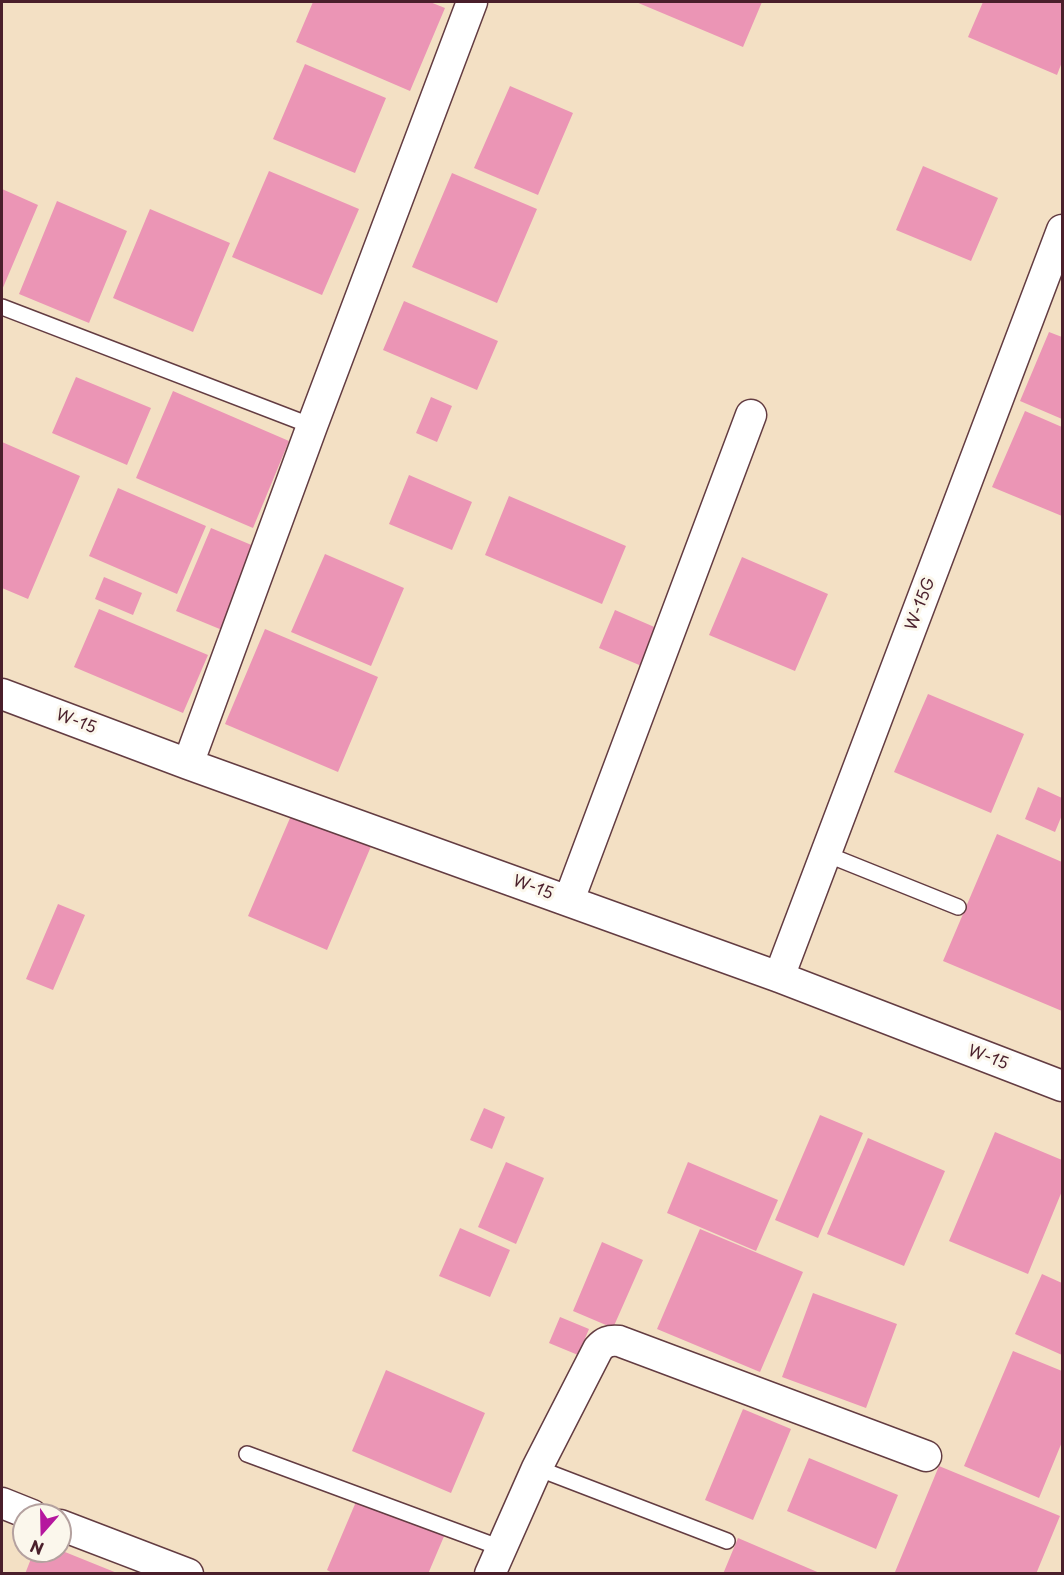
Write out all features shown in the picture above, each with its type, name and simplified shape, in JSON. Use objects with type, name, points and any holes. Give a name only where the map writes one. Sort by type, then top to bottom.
[{"type":"street","points":[[188,764],[312,426],[472,2]]},
{"type":"street","name":"W-15G","points":[[779,977],[1062,230]]},
{"type":"street","points":[[569,900],[751,414]]},
{"type":"street","name":"W-15","points":[[2,694],[188,764],[1061,1080]]},
{"type":"street","points":[[495,1561],[537,1467],[598,1349],[611,1340],[619,1341],[926,1456]]},
{"type":"street","points":[[72,1530],[188,1574]]},
{"type":"lane","points":[[2,307],[312,426]]},
{"type":"lane","points":[[826,854],[958,907]]},
{"type":"lane","points":[[247,1454],[495,1561]]},
{"type":"lane","points":[[537,1467],[727,1542]]},
{"type":"building","points":[[313,2],[430,2],[445,8],[410,91],[296,42]]},
{"type":"building","points":[[636,2],[762,2],[743,47]]},
{"type":"building","points":[[983,2],[1062,2],[1062,62],[1057,75],[968,37]]},
{"type":"building","points":[[305,64],[386,98],[355,173],[273,139]]},
{"type":"building","points":[[510,86],[573,113],[538,195],[474,168]]},
{"type":"building","points":[[923,166],[998,198],[971,261],[896,230]]},
{"type":"building","points":[[269,171],[359,209],[322,295],[232,257]]},
{"type":"building","points":[[452,173],[537,209],[497,303],[412,267]]},
{"type":"building","points":[[2,189],[38,205],[2,290]]},
{"type":"building","points":[[57,201],[127,231],[89,323],[19,294]]},
{"type":"building","points":[[150,209],[230,243],[193,332],[113,298]]},
{"type":"building","points":[[404,301],[498,341],[477,390],[383,350]]},
{"type":"building","points":[[1049,332],[1062,337],[1062,419],[1020,401]]},
{"type":"building","points":[[76,377],[151,408],[127,465],[52,433]]},
{"type":"building","points":[[173,391],[289,441],[253,528],[136,478]]},
{"type":"building","points":[[431,397],[452,406],[437,442],[416,433]]},
{"type":"building","points":[[1025,411],[1062,427],[1062,516],[992,487]]},
{"type":"building","points":[[2,442],[80,476],[28,599],[2,588]]},
{"type":"building","points":[[409,475],[472,502],[452,550],[389,524]]},
{"type":"building","points":[[118,488],[206,526],[177,594],[89,556]]},
{"type":"building","points":[[509,496],[626,546],[602,604],[485,555]]},
{"type":"building","points":[[211,528],[261,549],[227,632],[176,611]]},
{"type":"building","points":[[325,554],[404,588],[371,666],[291,632]]},
{"type":"building","points":[[742,557],[828,594],[795,671],[709,635]]},
{"type":"building","points":[[104,577],[142,593],[133,615],[95,599]]},
{"type":"building","points":[[99,609],[208,655],[183,713],[74,667]]},
{"type":"building","points":[[615,610],[659,629],[644,667],[599,648]]},
{"type":"building","points":[[265,629],[378,677],[338,772],[225,724]]},
{"type":"building","points":[[928,694],[1024,734],[991,813],[894,772]]},
{"type":"building","points":[[1038,787],[1062,798],[1062,815],[1055,832],[1025,819]]},
{"type":"building","points":[[293,811],[372,844],[327,950],[248,916]]},
{"type":"building","points":[[997,834],[1062,862],[1062,1011],[943,961]]},
{"type":"building","points":[[58,904],[85,915],[53,990],[26,979]]},
{"type":"building","points":[[484,1108],[505,1117],[492,1149],[470,1140]]},
{"type":"building","points":[[820,1115],[863,1133],[818,1238],[775,1220]]},
{"type":"building","points":[[995,1132],[1062,1160],[1062,1191],[1028,1274],[949,1241]]},
{"type":"building","points":[[868,1138],[945,1171],[904,1266],[827,1234]]},
{"type":"building","points":[[506,1162],[544,1178],[516,1244],[478,1227]]},
{"type":"building","points":[[688,1162],[778,1200],[756,1251],[667,1213]]},
{"type":"building","points":[[460,1228],[510,1250],[490,1297],[439,1276]]},
{"type":"building","points":[[700,1229],[803,1272],[760,1372],[657,1329]]},
{"type":"building","points":[[602,1242],[643,1260],[613,1328],[573,1311]]},
{"type":"building","points":[[1042,1274],[1062,1283],[1062,1355],[1015,1334]]},
{"type":"building","points":[[813,1293],[897,1324],[866,1408],[782,1377]]},
{"type":"building","points":[[560,1317],[589,1329],[578,1355],[549,1343]]},
{"type":"building","points":[[1013,1351],[1062,1371],[1062,1442],[1039,1498],[964,1466]]},
{"type":"building","points":[[386,1370],[485,1413],[451,1493],[352,1451]]},
{"type":"building","points":[[743,1409],[791,1429],[753,1520],[705,1500]]},
{"type":"building","points":[[809,1458],[898,1495],[876,1549],[787,1511]]},
{"type":"building","points":[[939,1466],[1060,1516],[1036,1574],[895,1572]]},
{"type":"building","points":[[358,1497],[445,1534],[428,1574],[334,1574],[327,1570]]},
{"type":"building","points":[[738,1538],[822,1574],[723,1574]]},
{"type":"building","points":[[72,1555],[117,1573],[117,1574],[25,1574],[29,1563],[72,1563]]}]
